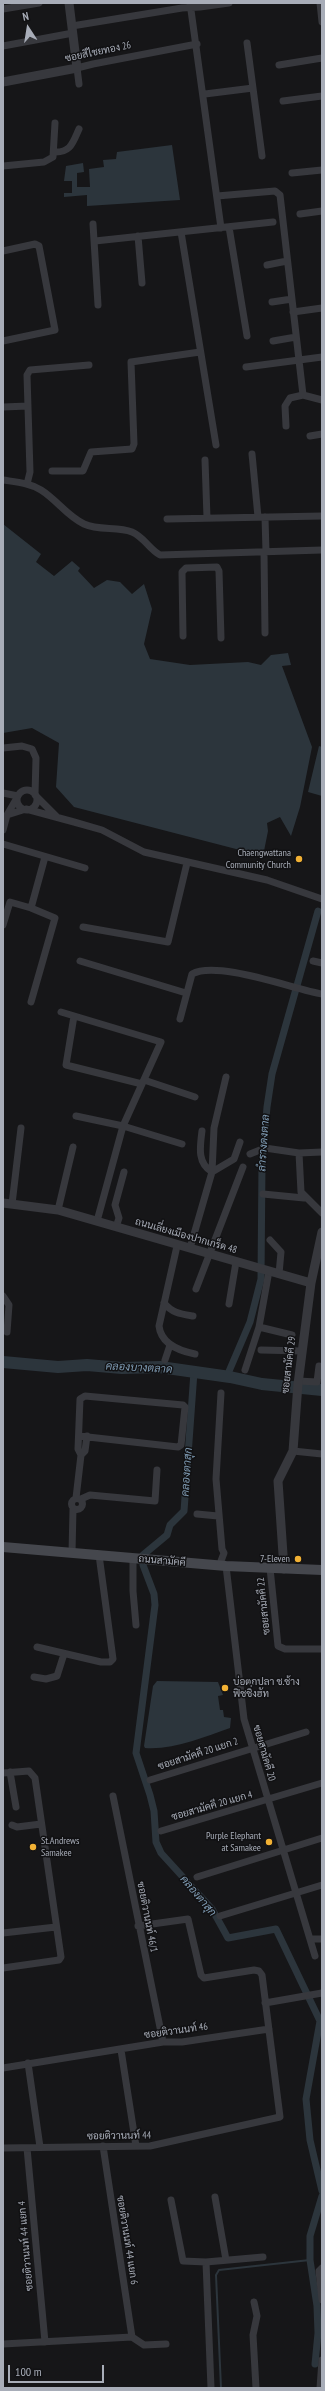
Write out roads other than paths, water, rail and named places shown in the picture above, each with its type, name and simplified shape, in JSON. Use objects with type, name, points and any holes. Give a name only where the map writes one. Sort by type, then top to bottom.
[{"type":"main road","name":"ถนนสามัคคี","points":[[3,1547],[270,1568],[322,1570]]},
{"type":"street","points":[[3,9],[39,3]]},
{"type":"street","points":[[69,3],[79,84]]},
{"type":"street","points":[[3,46],[191,5],[227,3]]},
{"type":"street","points":[[320,3],[322,22]]},
{"type":"street","points":[[191,5],[205,94],[221,228]]},
{"type":"street","points":[[247,43],[262,156]]},
{"type":"street","name":"ซอยสีไชยทอง 26","points":[[3,82],[197,44]]},
{"type":"street","points":[[279,65],[322,58]]},
{"type":"street","points":[[205,94],[253,88]]},
{"type":"street","points":[[283,101],[322,96]]},
{"type":"street","points":[[3,166],[44,162],[53,157],[55,123]]},
{"type":"street","points":[[54,152],[64,153],[68,150],[79,129]]},
{"type":"street","points":[[292,173],[322,170]]},
{"type":"street","points":[[217,196],[278,192],[304,395]]},
{"type":"street","points":[[300,214],[322,211]]},
{"type":"street","points":[[95,240],[273,222]]},
{"type":"street","points":[[93,224],[98,305]]},
{"type":"street","points":[[229,227],[246,336]]},
{"type":"street","points":[[181,232],[216,445]]},
{"type":"street","points":[[138,236],[142,283]]},
{"type":"street","points":[[3,250],[35,244],[39,246],[55,330],[3,341]]},
{"type":"street","points":[[267,265],[287,261]]},
{"type":"street","points":[[272,302],[292,299]]},
{"type":"street","points":[[293,312],[322,308]]},
{"type":"street","points":[[273,341],[296,337]]},
{"type":"street","points":[[52,471],[84,471],[91,452],[132,449],[134,444],[131,362],[200,352]]},
{"type":"street","points":[[246,367],[322,357]]},
{"type":"street","points":[[27,484],[30,472],[27,375],[30,370],[89,365]]},
{"type":"street","points":[[286,426],[285,412],[287,401],[304,395],[322,400]]},
{"type":"street","points":[[3,407],[28,406]]},
{"type":"street","points":[[310,436],[322,434]]},
{"type":"street","points":[[252,454],[261,517],[264,552],[265,633]]},
{"type":"street","points":[[205,460],[207,518]]},
{"type":"street","points":[[3,480],[27,484],[41,490],[70,516],[86,525],[131,531],[143,538],[151,550],[160,555],[322,550]]},
{"type":"street","points":[[167,519],[322,516]]},
{"type":"street","points":[[201,554],[201,567]]},
{"type":"street","points":[[183,636],[182,572],[186,568],[217,567],[219,571],[221,638]]},
{"type":"street","points":[[3,748],[22,746],[32,749],[36,758],[36,800],[34,806],[7,815]]},
{"type":"street","points":[[3,830],[7,815],[18,796],[35,780]]},
{"type":"street","points":[[26,790],[32,791],[57,818]]},
{"type":"street","points":[[3,793],[18,796]]},
{"type":"street","points":[[18,796],[18,804],[26,809],[102,830],[144,852],[187,863],[268,880],[322,899]]},
{"type":"street","points":[[3,844],[85,868]]},
{"type":"street","points":[[31,908],[45,856]]},
{"type":"street","points":[[83,927],[168,942],[187,863]]},
{"type":"street","points":[[3,925],[10,902],[31,908],[55,918],[31,1002]]},
{"type":"street","points":[[80,961],[186,993]]},
{"type":"street","points":[[313,961],[322,963]]},
{"type":"street","points":[[180,1019],[192,974],[204,969],[281,983],[322,994]]},
{"type":"street","points":[[61,1012],[161,1042],[124,1126],[97,1221]]},
{"type":"street","points":[[74,1016],[66,1065],[143,1082],[195,1097]]},
{"type":"street","points":[[190,1248],[212,1172],[214,1128],[226,1077]]},
{"type":"street","points":[[76,1116],[124,1126],[182,1144]]},
{"type":"street","points":[[7,1203],[21,1128]]},
{"type":"street","points":[[202,1131],[200,1157],[205,1168],[212,1172]]},
{"type":"street","points":[[212,1172],[234,1159],[240,1142]]},
{"type":"street","points":[[58,1210],[73,1147]]},
{"type":"street","points":[[250,1154],[260,1149],[299,1153],[322,1152]]},
{"type":"street","points":[[299,1153],[300,1188],[304,1198],[322,1214]]},
{"type":"street","points":[[196,1289],[242,1168]]},
{"type":"street","points":[[116,1227],[119,1218],[115,1205],[124,1172]]},
{"type":"street","points":[[263,1194],[304,1198]]},
{"type":"street","name":"ถนนเลี่ยงเมืองปากเกร็ด 48","points":[[7,1203],[58,1210],[177,1246],[190,1248],[311,1283]]},
{"type":"street","points":[[311,1283],[322,1232]]},
{"type":"street","points":[[270,1240],[281,1252],[279,1274]]},
{"type":"street","points":[[177,1246],[159,1326],[160,1332],[170,1345],[195,1354]]},
{"type":"street","points":[[229,1304],[236,1262]]},
{"type":"street","points":[[245,1370],[259,1327],[263,1269]]},
{"type":"street","name":"ซอยสามัคคี 29","points":[[293,1451],[298,1383],[311,1283]]},
{"type":"street","points":[[3,1296],[9,1305],[7,1332]]},
{"type":"street","points":[[164,1303],[169,1310],[177,1314],[193,1316]]},
{"type":"street","points":[[259,1327],[292,1335]]},
{"type":"street","points":[[165,1360],[170,1345]]},
{"type":"street","points":[[261,1350],[302,1351]]},
{"type":"street","points":[[298,1383],[317,1382],[319,1366]]},
{"type":"street","name":"ซอยสามัคคี 20","points":[[221,1393],[216,1479],[218,1516],[222,1549],[224,1552],[223,1564],[244,1719],[316,1956]]},
{"type":"street","points":[[72,1553],[73,1509],[81,1508],[83,1503],[78,1498],[81,1455],[78,1449],[80,1399],[85,1396],[183,1405],[185,1407],[181,1445],[178,1446],[79,1436]]},
{"type":"street","points":[[81,1455],[85,1451],[87,1436]]},
{"type":"street","points":[[284,1569],[277,1491],[278,1481],[293,1451],[322,1454]]},
{"type":"street","points":[[78,1498],[90,1495],[155,1502],[157,1470]]},
{"type":"street","points":[[197,1514],[218,1516]]},
{"type":"street","points":[[37,1647],[101,1662],[110,1662],[113,1659],[99,1555]]},
{"type":"street","points":[[133,1558],[133,1591],[136,1625]]},
{"type":"street","name":"ซอยสามัคคี 22","points":[[270,1568],[278,1646],[285,1649],[322,1649]]},
{"type":"street","points":[[34,1677],[46,1679],[57,1676],[64,1654]]},
{"type":"street","name":"ซอยสามัคคี 20 แยก 2","points":[[150,1780],[306,1732]]},
{"type":"street","points":[[3,1968],[59,1960],[61,1958],[35,1778],[29,1771],[6,1772],[16,1807]]},
{"type":"street","name":"ซอยสามัคคี 20 แยก 4","points":[[161,1831],[322,1783]]},
{"type":"street","name":"ซอยติวานนท์ 46/1","points":[[113,1796],[162,2042]]},
{"type":"street","points":[[12,1825],[17,1827],[41,1824]]},
{"type":"street","points":[[196,1877],[322,1838]]},
{"type":"street","points":[[220,1916],[322,1884]]},
{"type":"street","points":[[138,1926],[188,1919],[201,1975],[204,1978],[254,1970],[259,1971],[262,1976],[269,2029]]},
{"type":"street","points":[[3,1933],[56,1927]]},
{"type":"street","points":[[310,1939],[322,1939]]},
{"type":"street","points":[[265,2003],[322,1993]]},
{"type":"street","name":"ซอยติวานนท์ 46","points":[[3,2068],[121,2050],[162,2042],[182,2042],[269,2029]]},
{"type":"street","name":"ซอยติวานนท์ 44","points":[[3,2148],[150,2146],[280,2117],[269,2029]]},
{"type":"street","points":[[121,2050],[136,2146]]},
{"type":"street","points":[[28,2063],[40,2147]]},
{"type":"street","name":"ซอยติวานนท์ 44 แยก 6","points":[[103,2146],[132,2337]]},
{"type":"street","name":"ซอยติวานนท์ 44 แยก 4","points":[[27,2148],[45,2342]]},
{"type":"street","points":[[215,2196],[226,2260]]},
{"type":"street","points":[[171,2200],[181,2259],[185,2262],[206,2262],[263,2257]]},
{"type":"street","points":[[206,2262],[211,2388]]},
{"type":"street","points":[[322,2268],[319,2271],[319,2276],[322,2300]]},
{"type":"street","points":[[254,2302],[257,2316],[253,2335],[256,2388]]},
{"type":"street","points":[[3,2344],[132,2337],[144,2345],[166,2344]]},
{"type":"street","points":[[320,2388],[322,2360]]},
{"type":"waterway","name":"ลำรางดงตาล","points":[[227,1376],[250,1322],[261,1279],[262,1163],[267,1107],[272,1074],[318,911]]},
{"type":"waterway","name":"คลองบางตลาด","points":[[3,1362],[58,1367],[87,1365],[122,1368],[160,1367],[230,1377],[262,1384],[322,1390]]},
{"type":"waterway","name":"คลองตาสุก","points":[[143,1555],[167,1535],[170,1525],[184,1511],[194,1372]]},
{"type":"waterway","name":"คลองตาสุก","points":[[143,1565],[154,1594],[155,1605],[136,1753],[154,1811],[156,1842],[161,1853],[212,1909],[228,1938],[276,1929],[320,2021],[306,2099],[310,2140],[322,2191]]},
{"type":"waterway","name":"คลองตาสุก","points":[[315,2364],[318,2333],[317,2306],[310,2260],[310,2236],[322,2196]]},
{"type":"waterway","points":[[221,2388],[216,2275],[219,2270],[310,2260]]},
{"type":"place","name":"Chaengwattana Community Church","points":[[299,859]]},
{"type":"place","name":"7-Eleven","points":[[298,1559]]},
{"type":"place","name":"บ่อตกปลา ช.ช้าง ฟิชชิ่งฮัท","points":[[225,1688]]},
{"type":"place","name":"Purple Elephant at Samakee","points":[[269,1842]]},
{"type":"place","name":"St.Andrews Samakee","points":[[33,1847]]}]
